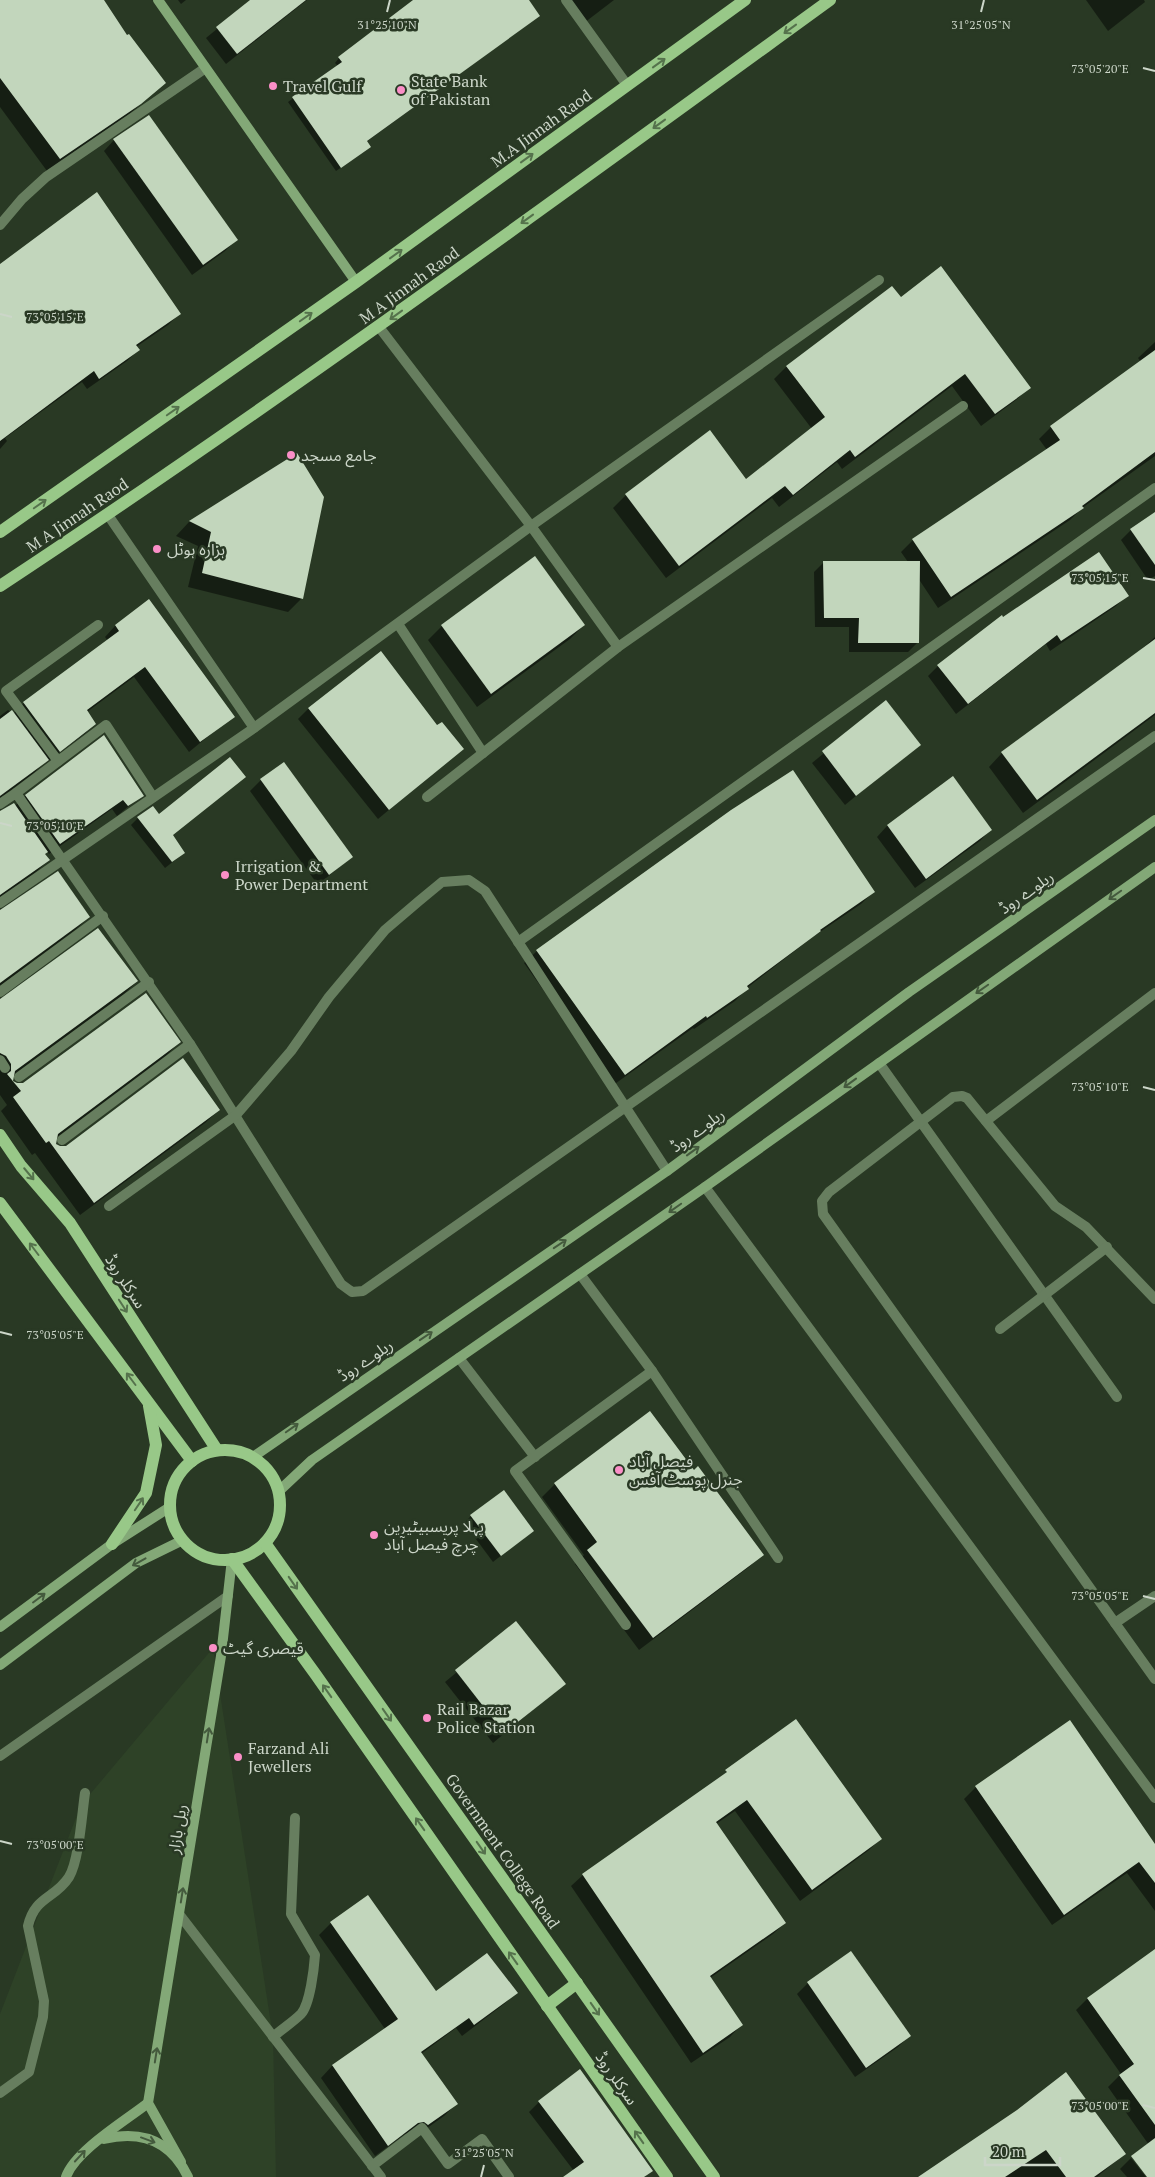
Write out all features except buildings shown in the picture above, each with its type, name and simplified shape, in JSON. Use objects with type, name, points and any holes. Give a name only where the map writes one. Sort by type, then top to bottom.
[{"type":"main road","points":[[158,0],[204,69],[356,282]]},
{"type":"main road","name":"M.A Jinnah Raod","points":[[356,282],[745,0]]},
{"type":"main road","name":"M A Jinnah Raod","points":[[0,586],[108,515],[379,327],[830,0]]},
{"type":"main road","name":"M A Jinnah Raod","points":[[0,532],[356,282]]},
{"type":"main road","name":"ریلوے روڈ","points":[[253,1457],[667,1170],[909,992],[1155,820]]},
{"type":"main road","points":[[279,1490],[312,1460],[705,1187],[878,1062],[1155,867]]},
{"type":"main road","name":"سرکلر روڈ","points":[[0,1135],[21,1166],[70,1223],[218,1450]]},
{"type":"main road","points":[[0,1203],[192,1461]]},
{"type":"main road","points":[[112,1544],[146,1493],[156,1445],[149,1403]]},
{"type":"main road","points":[[218,1450],[230,1450],[253,1457],[269,1471],[279,1490],[280,1509],[275,1528],[265,1543],[250,1554],[232,1559],[214,1559],[197,1552],[183,1540],[174,1524],[170,1506],[172,1489],[180,1473],[192,1461],[204,1454],[218,1450]]},
{"type":"main road","points":[[0,1627],[112,1544],[170,1506]]},
{"type":"main road","points":[[0,1666],[136,1562],[183,1540]]},
{"type":"main road","name":"Government College Road","points":[[265,1543],[714,2177]]},
{"type":"main road","points":[[232,1559],[316,1675],[544,2002],[577,1983]]},
{"type":"main road","name":"ریل بازار","points":[[148,2103],[221,1656],[232,1559]]},
{"type":"main road","name":"سرکلر روڈ","points":[[544,2002],[666,2177]]},
{"type":"main road","points":[[66,2177],[68,2169],[82,2152],[101,2140],[148,2103],[188,2177]]},
{"type":"main road","points":[[101,2140],[123,2135],[145,2137],[165,2146],[181,2162]]},
{"type":"street","points":[[566,0],[627,85]]},
{"type":"street","points":[[0,225],[22,199],[46,177],[204,69]]},
{"type":"street","points":[[0,902],[254,728],[531,526],[879,280]]},
{"type":"street","points":[[379,327],[531,526],[618,647]]},
{"type":"street","points":[[427,797],[618,647],[964,406]]},
{"type":"street","points":[[518,942],[1155,488]]},
{"type":"street","points":[[108,515],[254,728]]},
{"type":"street","points":[[398,624],[483,753]]},
{"type":"street","points":[[58,760],[2,690],[98,625]]},
{"type":"street","points":[[0,804],[106,725],[153,797]]},
{"type":"street","points":[[16,793],[149,982],[236,1115],[341,1284],[352,1292],[363,1291],[627,1108],[1155,736]]},
{"type":"street","points":[[109,1206],[236,1115],[291,1050],[329,997],[385,930],[442,882],[469,880],[485,892],[667,1170]]},
{"type":"street","points":[[0,992],[103,916]]},
{"type":"street","points":[[19,1077],[149,982]]},
{"type":"street","points":[[986,1121],[1155,993]]},
{"type":"street","points":[[62,1140],[190,1044]]},
{"type":"street","points":[[878,1062],[1117,1397]]},
{"type":"street","points":[[1155,1299],[1086,1227],[1055,1206],[967,1098],[962,1096],[953,1097],[829,1192],[822,1201],[823,1214],[1155,1678]]},
{"type":"street","points":[[705,1187],[1155,1798]]},
{"type":"street","points":[[1000,1329],[1106,1247]]},
{"type":"street","points":[[580,1274],[652,1371],[778,1558]]},
{"type":"street","points":[[459,1358],[535,1457]]},
{"type":"street","points":[[626,1625],[515,1471],[652,1371]]},
{"type":"street","points":[[0,1756],[228,1596]]},
{"type":"street","points":[[1116,1623],[1155,1596]]},
{"type":"street","points":[[0,2094],[29,2072],[44,2017],[44,2001],[28,1926],[30,1915],[36,1905],[62,1885],[73,1867],[85,1793]]},
{"type":"street","points":[[273,2036],[303,2013],[308,2000],[315,1962],[315,1955],[291,1914],[295,1818]]},
{"type":"street","points":[[179,1914],[381,2177]]},
{"type":"street","points":[[372,2166],[422,2128],[448,2164],[482,2139],[509,2177]]},
{"type":"shaded area","points":[[213,1648],[273,2037],[276,2177],[0,2177],[0,2014],[81,1805]]},
{"type":"place","name":"Travel Gulf","points":[[273,86]]},
{"type":"place","name":"State Bank of Pakistan","points":[[401,90]]},
{"type":"place","name":"جامع مسجد","points":[[291,455]]},
{"type":"place","name":"ہزارہ ہوٹل","points":[[157,549]]},
{"type":"place","name":"Irrigation & Power Department","points":[[225,875]]},
{"type":"place","name":"فیصل آباد جنرل پوسٹ آفس","points":[[619,1470]]},
{"type":"place","name":"پہلا پریسبیٹیرین چرچ فیصل آباد","points":[[374,1535]]},
{"type":"place","name":"قیصری گیٹ","points":[[213,1648]]},
{"type":"place","name":"Rail Bazar Police Station","points":[[427,1718]]},
{"type":"place","name":"Farzand Ali Jewellers","points":[[238,1757]]}]
